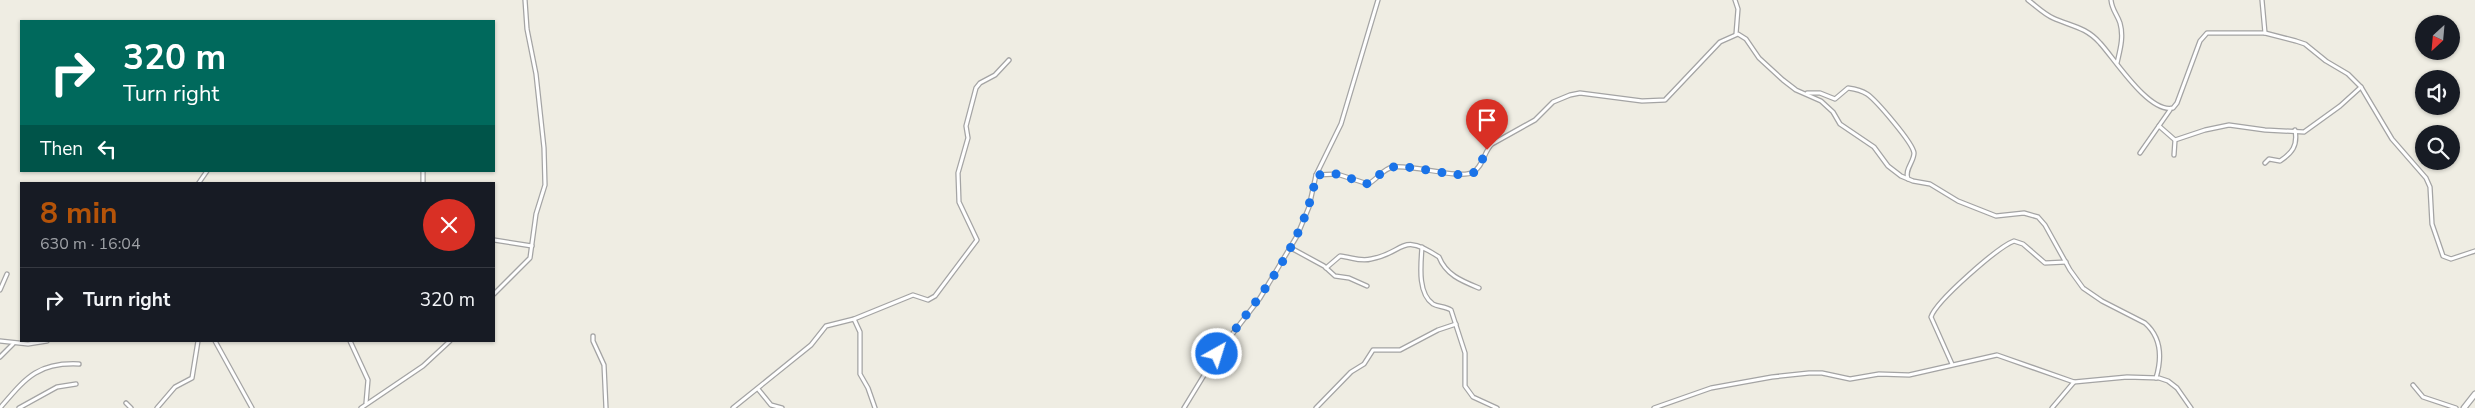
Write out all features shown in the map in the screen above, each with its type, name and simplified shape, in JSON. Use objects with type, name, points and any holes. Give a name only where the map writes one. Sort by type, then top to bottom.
[{"type":"street","points":[[495,293],[530,258],[536,214],[544,192],[545,171],[536,74],[527,29],[525,0]]},
{"type":"street","points":[[1184,408],[1217,354],[1260,298],[1291,248],[1309,208],[1316,175],[1341,124],[1378,0]]},
{"type":"street","points":[[1735,0],[1738,9],[1736,34]]},
{"type":"street","points":[[2028,0],[2050,16],[2080,27],[2090,33],[2129,80],[2155,103],[2170,109]]},
{"type":"street","points":[[2111,0],[2112,8],[2120,23],[2122,38],[2116,64]]},
{"type":"street","points":[[2262,0],[2264,33]]},
{"type":"street","points":[[2140,153],[2170,109],[2177,103],[2198,46],[2205,34],[2212,32],[2264,33],[2305,44],[2326,61],[2348,74],[2361,87],[2392,139],[2422,172],[2428,183],[2432,224],[2443,256],[2450,259],[2475,251]]},
{"type":"street","points":[[1316,175],[1337,174],[1368,184],[1383,171],[1394,167],[1470,174],[1475,171],[1492,144],[1535,120],[1543,111],[1564,97],[1580,94],[1642,101],[1667,99],[1720,42],[1736,34]]},
{"type":"street","points":[[1736,34],[1746,39],[1759,58],[1783,80],[1826,105],[1840,124],[1874,146],[1892,170],[1908,180],[1930,184],[1958,201],[1996,216],[2024,213],[2034,215],[2045,224],[2076,279],[2094,297],[2151,329],[2160,346],[2161,354],[2156,378]]},
{"type":"street","points":[[735,407],[811,345],[826,326],[854,319],[913,295],[933,299],[976,243],[976,234],[958,202],[958,173],[968,138],[966,126],[976,88],[980,83],[995,75],[1008,60]]},
{"type":"street","points":[[2175,140],[2226,125],[2275,131],[2295,130],[2304,132],[2340,106],[2361,87]]},
{"type":"street","points":[[1805,94],[1820,93],[1836,98],[1848,88],[1858,90],[1873,99],[1895,124],[1913,150],[1913,159],[1906,173],[1908,180]]},
{"type":"street","points":[[2159,126],[2175,140]]},
{"type":"street","points":[[2265,163],[2269,159],[2282,161],[2295,148],[2297,140],[2295,130]]},
{"type":"street","points":[[2174,155],[2175,140]]},
{"type":"street","points":[[495,240],[532,246]]},
{"type":"street","points":[[1952,364],[1931,317],[1935,309],[1961,282],[2014,241],[2024,244],[2045,263],[2066,262]]},
{"type":"street","points":[[1326,268],[1340,256],[1367,260],[1385,255],[1404,244],[1411,244],[1422,247],[1439,257],[1442,265],[1452,276],[1479,288]]},
{"type":"street","points":[[1422,247],[1421,270],[1426,294],[1434,305],[1451,310],[1465,353],[1465,386],[1472,397],[1497,408]]},
{"type":"street","points":[[1291,248],[1326,268],[1335,276],[1352,279],[1367,286]]},
{"type":"street","points":[[0,290],[7,274]]},
{"type":"street","points":[[854,319],[860,332],[860,374],[868,388],[875,408]]},
{"type":"street","points":[[1316,408],[1352,372],[1364,364],[1372,350],[1400,350],[1438,330],[1456,324]]},
{"type":"street","points":[[594,336],[593,341],[604,365],[606,408]]},
{"type":"street","points":[[0,341],[14,344],[43,342]]},
{"type":"street","points":[[157,408],[175,387],[192,378],[198,342]]},
{"type":"street","points":[[216,342],[252,408]]},
{"type":"street","points":[[350,342],[368,380],[366,404]]},
{"type":"street","points":[[361,408],[423,366],[449,342]]},
{"type":"street","points":[[0,357],[14,344]]},
{"type":"street","points":[[1654,408],[1711,388],[1772,377],[1809,373],[1822,373],[1850,379],[1880,374],[1909,375],[1992,355],[2002,356],[2074,382],[2127,377],[2156,378],[2173,384],[2191,408]]},
{"type":"street","points":[[0,408],[27,379],[40,369],[79,364]]},
{"type":"street","points":[[2052,408],[2074,382]]},
{"type":"street","points":[[19,408],[57,387],[76,384]]},
{"type":"street","points":[[2413,385],[2423,397],[2456,408]]},
{"type":"street","points":[[758,389],[771,405],[782,408]]},
{"type":"street","points":[[2464,408],[2475,394]]},
{"type":"street","points":[[126,403],[131,408]]},
{"type":"route","points":[[1217,354],[1240,327],[1289,251],[1306,218],[1313,195],[1316,175],[1332,173],[1368,184],[1390,167],[1419,168],[1470,174],[1480,164],[1487,150]]}]
